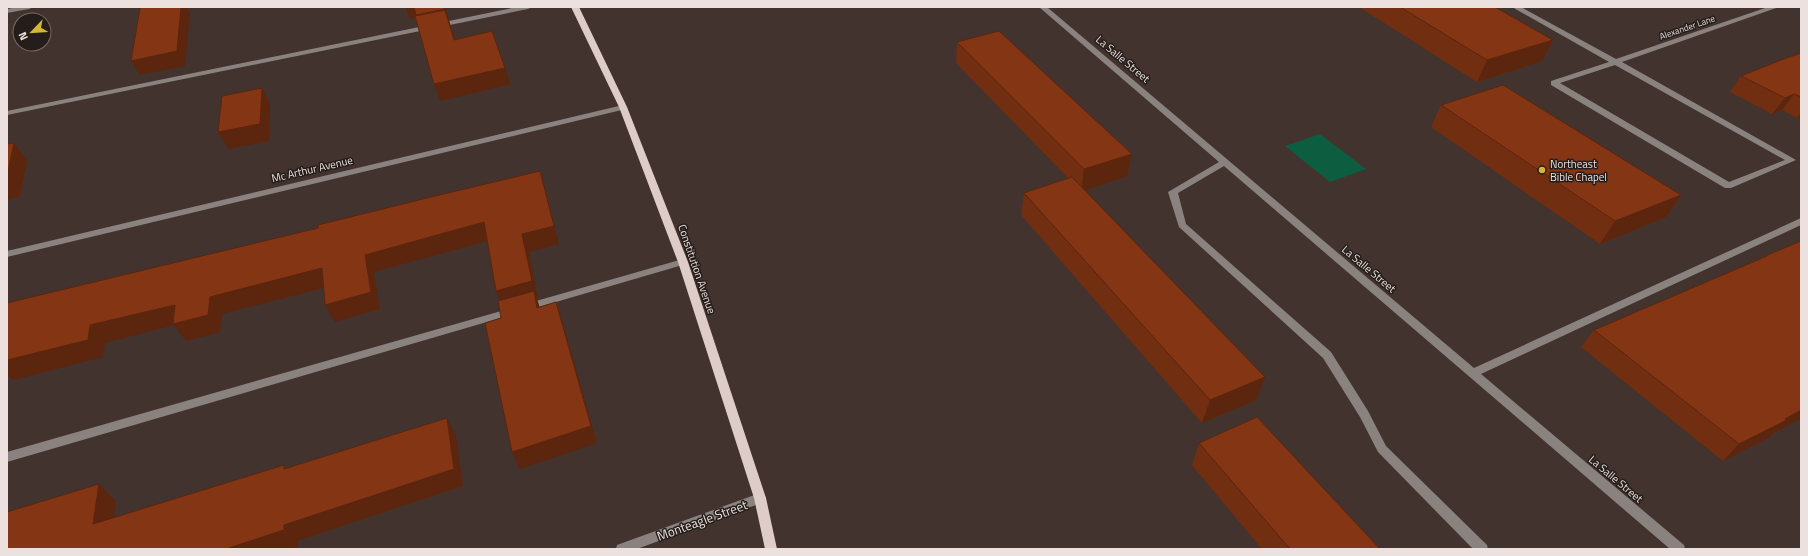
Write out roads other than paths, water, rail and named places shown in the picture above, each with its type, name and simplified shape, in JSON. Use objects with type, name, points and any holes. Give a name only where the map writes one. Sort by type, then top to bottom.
[{"type":"main road","name":"Constitution Avenue","points":[[575,7],[623,107],[683,262],[760,498],[771,549]]},
{"type":"street","points":[[7,11],[29,7]]},
{"type":"street","points":[[7,113],[528,7]]},
{"type":"street","name":"La Salle Street","points":[[1043,7],[1679,549]]},
{"type":"street","points":[[1516,7],[1792,160],[1728,186],[1554,83],[1615,62]]},
{"type":"street","name":"Alexander Lane","points":[[1615,62],[1775,7]]},
{"type":"street","name":"Mc Arthur Avenue","points":[[7,254],[623,107]]},
{"type":"street","points":[[1225,162],[1173,192],[1182,225],[1327,355],[1364,414],[1382,449],[1482,549]]},
{"type":"street","points":[[1473,373],[1801,221]]},
{"type":"street","points":[[7,457],[683,262]]},
{"type":"street","name":"Monteagle Street","points":[[622,549],[760,498]]},
{"type":"place","name":"Northeast Bible Chapel","points":[[1542,170]]}]
